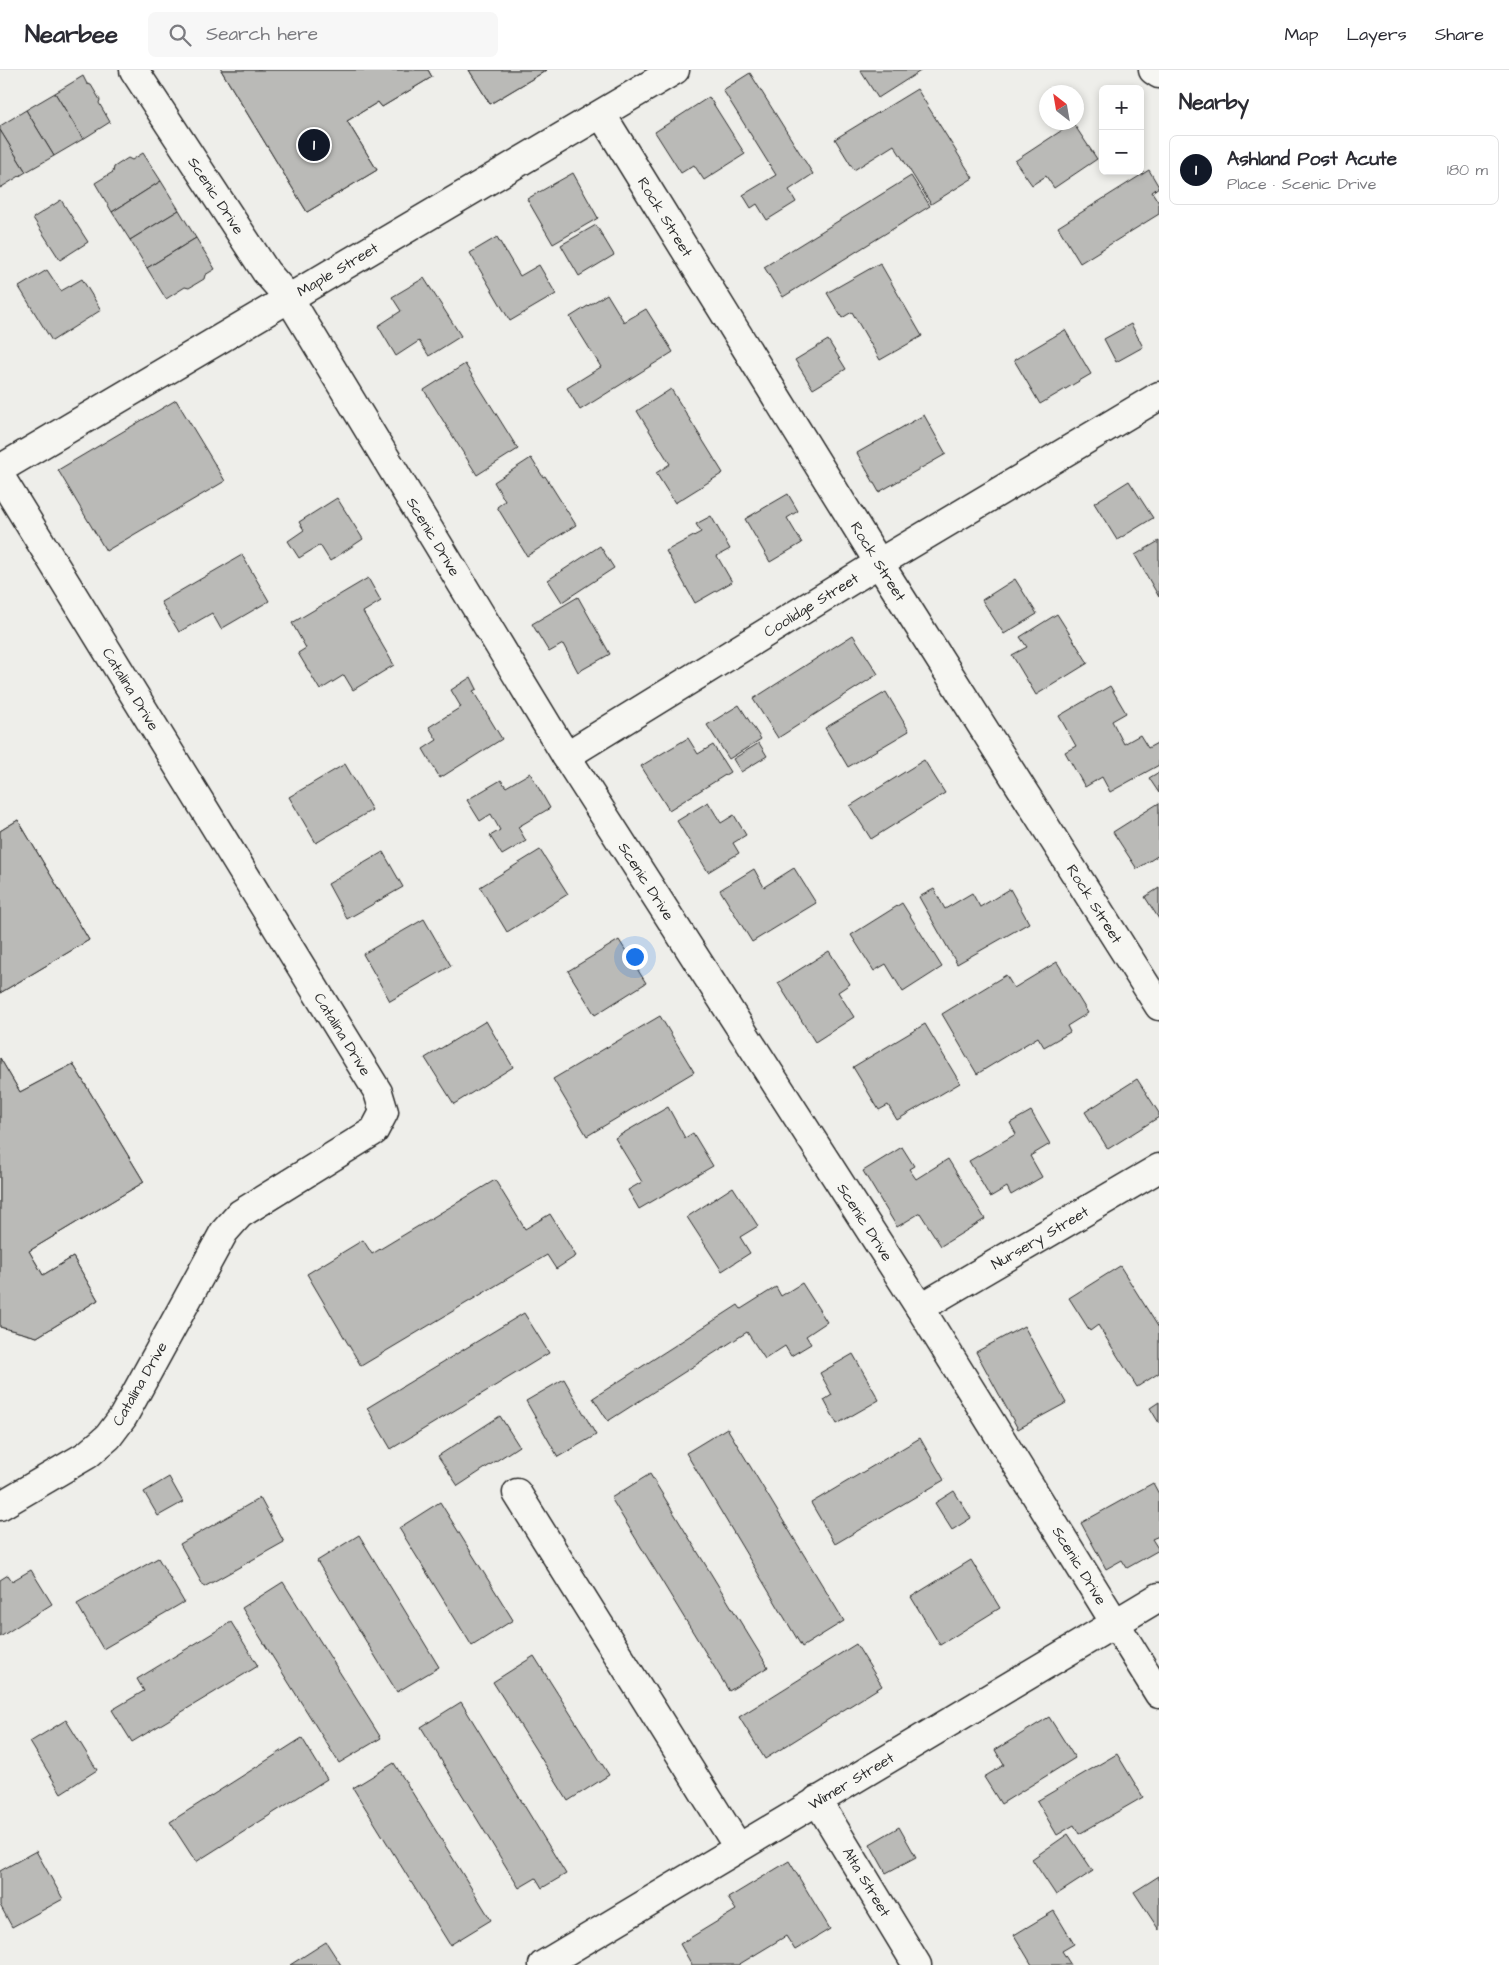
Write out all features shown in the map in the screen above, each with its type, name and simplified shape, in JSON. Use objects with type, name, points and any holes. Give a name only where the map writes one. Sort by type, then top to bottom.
[{"type":"street","name":"Scenic Drive","points":[[134,70],[266,272],[288,298],[566,756],[920,1308],[1159,1694]]},
{"type":"street","name":"Maple Street","points":[[0,469],[602,115],[675,70]]},
{"type":"street","points":[[1153,70],[1159,74]]},
{"type":"street","name":"Rock Street","points":[[602,115],[879,563],[1159,1006]]},
{"type":"street","name":"Coolidge Street","points":[[566,756],[879,563],[1159,396]]},
{"type":"street","name":"Catalina Drive","points":[[0,476],[378,1092],[384,1112],[374,1131],[240,1214],[224,1232],[123,1417],[108,1437],[87,1455],[0,1506]]},
{"type":"street","name":"Nursery Street","points":[[920,1308],[1159,1168]]},
{"type":"street","points":[[517,1493],[738,1847]]},
{"type":"street","name":"Wimer Street","points":[[543,1965],[1159,1597]]},
{"type":"street","name":"Alta Street","points":[[817,1800],[918,1965]]},
{"type":"building","points":[[221,70],[428,70],[432,77],[382,107],[378,102],[347,121],[377,170],[307,212]]},
{"type":"building","points":[[221,70],[428,70],[432,77],[382,107],[378,102],[347,121],[377,170],[307,212]]},
{"type":"building","points":[[469,70],[547,70],[490,104]]},
{"type":"building","points":[[469,70],[547,70],[490,104]]},
{"type":"building","points":[[860,70],[922,70],[878,98]]},
{"type":"building","points":[[750,73],[813,174],[789,190],[796,202],[767,220],[757,204],[751,208],[743,195],[776,175],[723,90]]},
{"type":"building","points":[[83,76],[100,100],[99,103],[110,122],[83,139],[55,93]]},
{"type":"building","points":[[917,89],[973,178],[931,204],[894,145],[854,170],[835,139]]},
{"type":"building","points":[[55,93],[83,139],[54,156],[26,110]]},
{"type":"building","points":[[709,97],[745,154],[704,180],[694,165],[681,173],[655,132]]},
{"type":"building","points":[[26,110],[54,156],[26,172],[0,130],[0,126]]},
{"type":"building","points":[[0,130],[26,172],[0,188]]},
{"type":"building","points":[[1062,130],[1078,130],[1097,159],[1054,188],[1046,176],[1032,185],[1015,161]]},
{"type":"building","points":[[143,153],[161,181],[112,212],[95,183],[113,172],[114,167],[128,158],[132,160]]},
{"type":"building","points":[[1149,170],[1159,187],[1152,192],[1159,203],[1159,214],[1080,263],[1058,227],[1141,175],[1144,175]]},
{"type":"building","points":[[573,173],[598,218],[553,244],[527,199]]},
{"type":"building","points":[[911,176],[930,206],[783,297],[764,267]]},
{"type":"building","points":[[161,181],[179,210],[130,240],[112,212]]},
{"type":"building","points":[[61,200],[88,242],[60,260],[33,218]]},
{"type":"building","points":[[179,210],[196,238],[147,268],[130,240]]},
{"type":"building","points":[[596,225],[614,255],[579,276],[561,245]]},
{"type":"building","points":[[497,237],[520,276],[539,265],[556,294],[510,321],[470,253]]},
{"type":"building","points":[[196,238],[215,269],[205,275],[204,279],[189,288],[185,287],[166,299],[147,268]]},
{"type":"building","points":[[880,263],[922,336],[880,360],[852,312],[842,318],[827,293]]},
{"type":"building","points":[[47,270],[61,291],[82,279],[101,310],[52,341],[19,287]]},
{"type":"building","points":[[424,278],[461,336],[429,356],[419,341],[396,356],[378,326],[401,311],[392,297]]},
{"type":"building","points":[[607,294],[624,322],[646,309],[673,352],[580,410],[567,388],[601,367],[570,317]]},
{"type":"building","points":[[1131,324],[1143,347],[1116,362],[1104,339]]},
{"type":"building","points":[[1065,330],[1091,374],[1040,404],[1014,360]]},
{"type":"building","points":[[828,340],[846,369],[813,389],[795,360]]},
{"type":"building","points":[[465,364],[518,449],[477,475],[424,390]]},
{"type":"building","points":[[671,389],[723,473],[675,503],[656,473],[670,464],[637,411]]},
{"type":"building","points":[[176,400],[225,481],[106,551],[58,470]]},
{"type":"building","points":[[924,415],[946,454],[879,492],[857,453]]},
{"type":"building","points":[[531,458],[543,477],[545,476],[576,525],[527,556],[497,507],[505,501],[494,482]]},
{"type":"building","points":[[1129,481],[1153,518],[1117,540],[1094,503]]},
{"type":"building","points":[[788,494],[798,511],[787,518],[802,543],[770,562],[745,519]]},
{"type":"building","points":[[337,498],[363,539],[330,561],[320,545],[299,558],[288,541],[304,530],[299,522]]},
{"type":"building","points":[[711,516],[730,549],[717,556],[732,582],[695,603],[666,551],[701,532],[696,524]]},
{"type":"building","points":[[1159,541],[1159,597],[1135,555]]},
{"type":"building","points":[[600,546],[614,568],[562,602],[548,580]]},
{"type":"building","points":[[242,555],[269,601],[221,629],[212,613],[179,632],[161,602]]},
{"type":"building","points":[[368,578],[381,601],[363,612],[394,665],[353,690],[344,675],[320,690],[298,653],[306,648],[292,623]]},
{"type":"building","points":[[1015,579],[1037,614],[1004,634],[982,600]]},
{"type":"building","points":[[578,597],[610,654],[578,672],[563,644],[549,652],[532,624]]},
{"type":"building","points":[[1057,614],[1088,663],[1036,695],[1012,655],[1027,647],[1020,637]]},
{"type":"building","points":[[853,635],[878,674],[778,738],[753,699]]},
{"type":"building","points":[[471,677],[477,689],[473,691],[502,739],[440,778],[423,749],[437,740],[429,727],[461,707],[451,690]]},
{"type":"building","points":[[1110,686],[1126,713],[1112,721],[1124,744],[1140,735],[1148,748],[1159,742],[1159,765],[1110,792],[1102,777],[1085,787],[1065,752],[1076,746],[1059,716]]},
{"type":"building","points":[[886,692],[909,731],[848,767],[825,728]]},
{"type":"building","points":[[739,705],[761,739],[729,759],[707,725]]},
{"type":"building","points":[[688,738],[698,754],[713,745],[730,772],[669,810],[641,766]]},
{"type":"building","points":[[759,743],[767,756],[741,772],[733,759]]},
{"type":"building","points":[[924,760],[945,793],[871,839],[850,806]]},
{"type":"building","points":[[345,764],[372,810],[316,843],[289,797]]},
{"type":"building","points":[[1159,772],[1159,793],[1149,778]]},
{"type":"building","points":[[530,773],[550,808],[518,827],[526,841],[502,855],[490,836],[500,830],[491,814],[480,821],[467,800],[501,780],[506,787]]},
{"type":"building","points":[[708,802],[721,823],[734,815],[746,835],[733,843],[739,853],[708,872],[677,821]]},
{"type":"building","points":[[1159,803],[1159,855],[1137,869],[1113,832]]},
{"type":"building","points":[[18,820],[89,940],[0,993],[0,831]]},
{"type":"building","points":[[18,820],[89,940],[0,993],[0,831]]},
{"type":"building","points":[[540,850],[568,894],[507,932],[480,887]]},
{"type":"building","points":[[383,852],[403,887],[347,919],[328,884]]},
{"type":"building","points":[[794,868],[816,903],[752,942],[720,890],[754,869],[764,887]]},
{"type":"building","points":[[1159,888],[1159,919],[1145,897]]},
{"type":"building","points":[[934,889],[945,909],[972,893],[980,907],[1010,889],[1029,923],[957,964],[919,897]]},
{"type":"building","points":[[902,903],[942,967],[903,992],[886,964],[874,971],[851,935]]},
{"type":"building","points":[[424,919],[451,966],[390,1001],[363,954]]},
{"type":"building","points":[[619,940],[646,983],[595,1015],[568,971]]},
{"type":"building","points":[[829,951],[850,984],[838,992],[854,1017],[815,1042],[778,983]]},
{"type":"building","points":[[1057,962],[1088,1013],[1067,1026],[1070,1032],[1044,1047],[1038,1037],[977,1074],[942,1014],[1006,975],[1014,988]]},
{"type":"building","points":[[660,1016],[694,1072],[587,1136],[553,1079]]},
{"type":"building","points":[[486,1021],[513,1067],[454,1104],[425,1058]]},
{"type":"building","points":[[925,1024],[960,1083],[897,1120],[888,1105],[879,1110],[853,1067]]},
{"type":"building","points":[[0,1058],[20,1092],[73,1064],[144,1182],[29,1251],[43,1275],[73,1257],[98,1300],[37,1337],[0,1327]]},
{"type":"building","points":[[0,1058],[20,1092],[73,1064],[144,1182],[29,1251],[43,1275],[73,1257],[98,1300],[37,1337],[0,1327]]},
{"type":"building","points":[[1137,1079],[1159,1113],[1159,1117],[1108,1149],[1085,1112]]},
{"type":"building","points":[[668,1107],[685,1138],[693,1133],[713,1166],[639,1209],[628,1190],[642,1182],[615,1138]]},
{"type":"building","points":[[1031,1111],[1050,1144],[1030,1156],[1042,1177],[1011,1195],[1007,1187],[990,1197],[969,1161],[1016,1134],[1010,1123]]},
{"type":"building","points":[[902,1147],[914,1166],[909,1169],[916,1179],[948,1159],[985,1219],[941,1246],[920,1213],[897,1227],[863,1171]]},
{"type":"building","points":[[495,1180],[525,1229],[550,1214],[576,1256],[556,1269],[547,1255],[361,1366],[307,1274],[363,1240],[372,1254]]},
{"type":"building","points":[[733,1187],[758,1226],[740,1237],[750,1253],[722,1271],[687,1217]]},
{"type":"building","points":[[1120,1266],[1159,1328],[1159,1373],[1137,1387],[1098,1325],[1090,1331],[1069,1298]]},
{"type":"building","points":[[802,1283],[827,1322],[806,1336],[811,1344],[791,1356],[785,1346],[765,1359],[747,1332],[608,1421],[593,1398],[738,1305],[741,1309],[776,1287],[781,1296]]},
{"type":"building","points":[[524,1313],[549,1353],[391,1449],[367,1408]]},
{"type":"building","points":[[1024,1326],[1066,1403],[1018,1429],[976,1352]]},
{"type":"building","points":[[853,1354],[879,1400],[837,1424],[824,1400],[832,1395],[820,1373]]},
{"type":"building","points":[[564,1379],[596,1435],[558,1457],[526,1401]]},
{"type":"building","points":[[1159,1402],[1159,1423],[1150,1408]]},
{"type":"building","points":[[500,1416],[519,1446],[458,1486],[438,1456]]},
{"type":"building","points":[[727,1428],[844,1621],[802,1647],[686,1453]]},
{"type":"building","points":[[920,1438],[944,1480],[835,1544],[811,1503]]},
{"type":"building","points":[[650,1474],[768,1667],[729,1691],[611,1498]]},
{"type":"building","points":[[169,1477],[183,1502],[158,1516],[144,1492]]},
{"type":"building","points":[[1153,1483],[1159,1494],[1159,1536],[1152,1539],[1159,1550],[1127,1568],[1122,1560],[1106,1569],[1081,1523]]},
{"type":"building","points":[[954,1491],[971,1518],[952,1530],[935,1503]]},
{"type":"building","points":[[260,1498],[284,1542],[204,1587],[180,1544]]},
{"type":"building","points":[[440,1502],[513,1620],[472,1646],[399,1528]]},
{"type":"building","points":[[359,1535],[439,1667],[397,1692],[317,1561]]},
{"type":"building","points":[[158,1558],[184,1602],[103,1649],[77,1604]]},
{"type":"building","points":[[971,1560],[1000,1608],[940,1645],[911,1597]]},
{"type":"building","points":[[31,1570],[52,1604],[0,1637],[0,1580],[8,1575],[12,1581]]},
{"type":"building","points":[[283,1582],[381,1738],[339,1763],[242,1608]]},
{"type":"building","points":[[231,1622],[258,1666],[132,1742],[112,1710],[144,1691],[137,1679]]},
{"type":"building","points":[[856,1644],[882,1686],[765,1759],[739,1717]]},
{"type":"building","points":[[534,1656],[609,1775],[568,1801],[493,1682]]},
{"type":"building","points":[[461,1702],[566,1874],[542,1888],[536,1878],[519,1888],[421,1727]]},
{"type":"building","points":[[1049,1717],[1075,1758],[1001,1804],[984,1777],[1004,1765],[995,1750]]},
{"type":"building","points":[[66,1720],[97,1770],[61,1793],[30,1742]]},
{"type":"building","points":[[302,1738],[327,1779],[196,1862],[170,1822]]},
{"type":"building","points":[[1117,1754],[1143,1797],[1079,1834],[1074,1825],[1057,1835],[1037,1801]]},
{"type":"building","points":[[394,1763],[491,1920],[450,1945],[353,1788]]},
{"type":"building","points":[[899,1827],[916,1857],[886,1873],[870,1844]]},
{"type":"building","points":[[1068,1834],[1093,1871],[1056,1895],[1032,1859]]},
{"type":"building","points":[[36,1851],[63,1899],[12,1927],[0,1905],[0,1871]]},
{"type":"building","points":[[789,1861],[830,1929],[795,1950],[786,1936],[738,1965],[692,1965],[680,1944],[736,1910],[728,1898]]},
{"type":"building","points":[[1159,1876],[1159,1930],[1134,1892]]},
{"type":"building","points":[[1054,1911],[1074,1944],[1062,1951],[1071,1965],[1032,1965],[1014,1935]]},
{"type":"building","points":[[326,1942],[341,1965],[290,1965]]},
{"type":"place","name":"Ashland Post Acute","points":[[314,145]]}]
